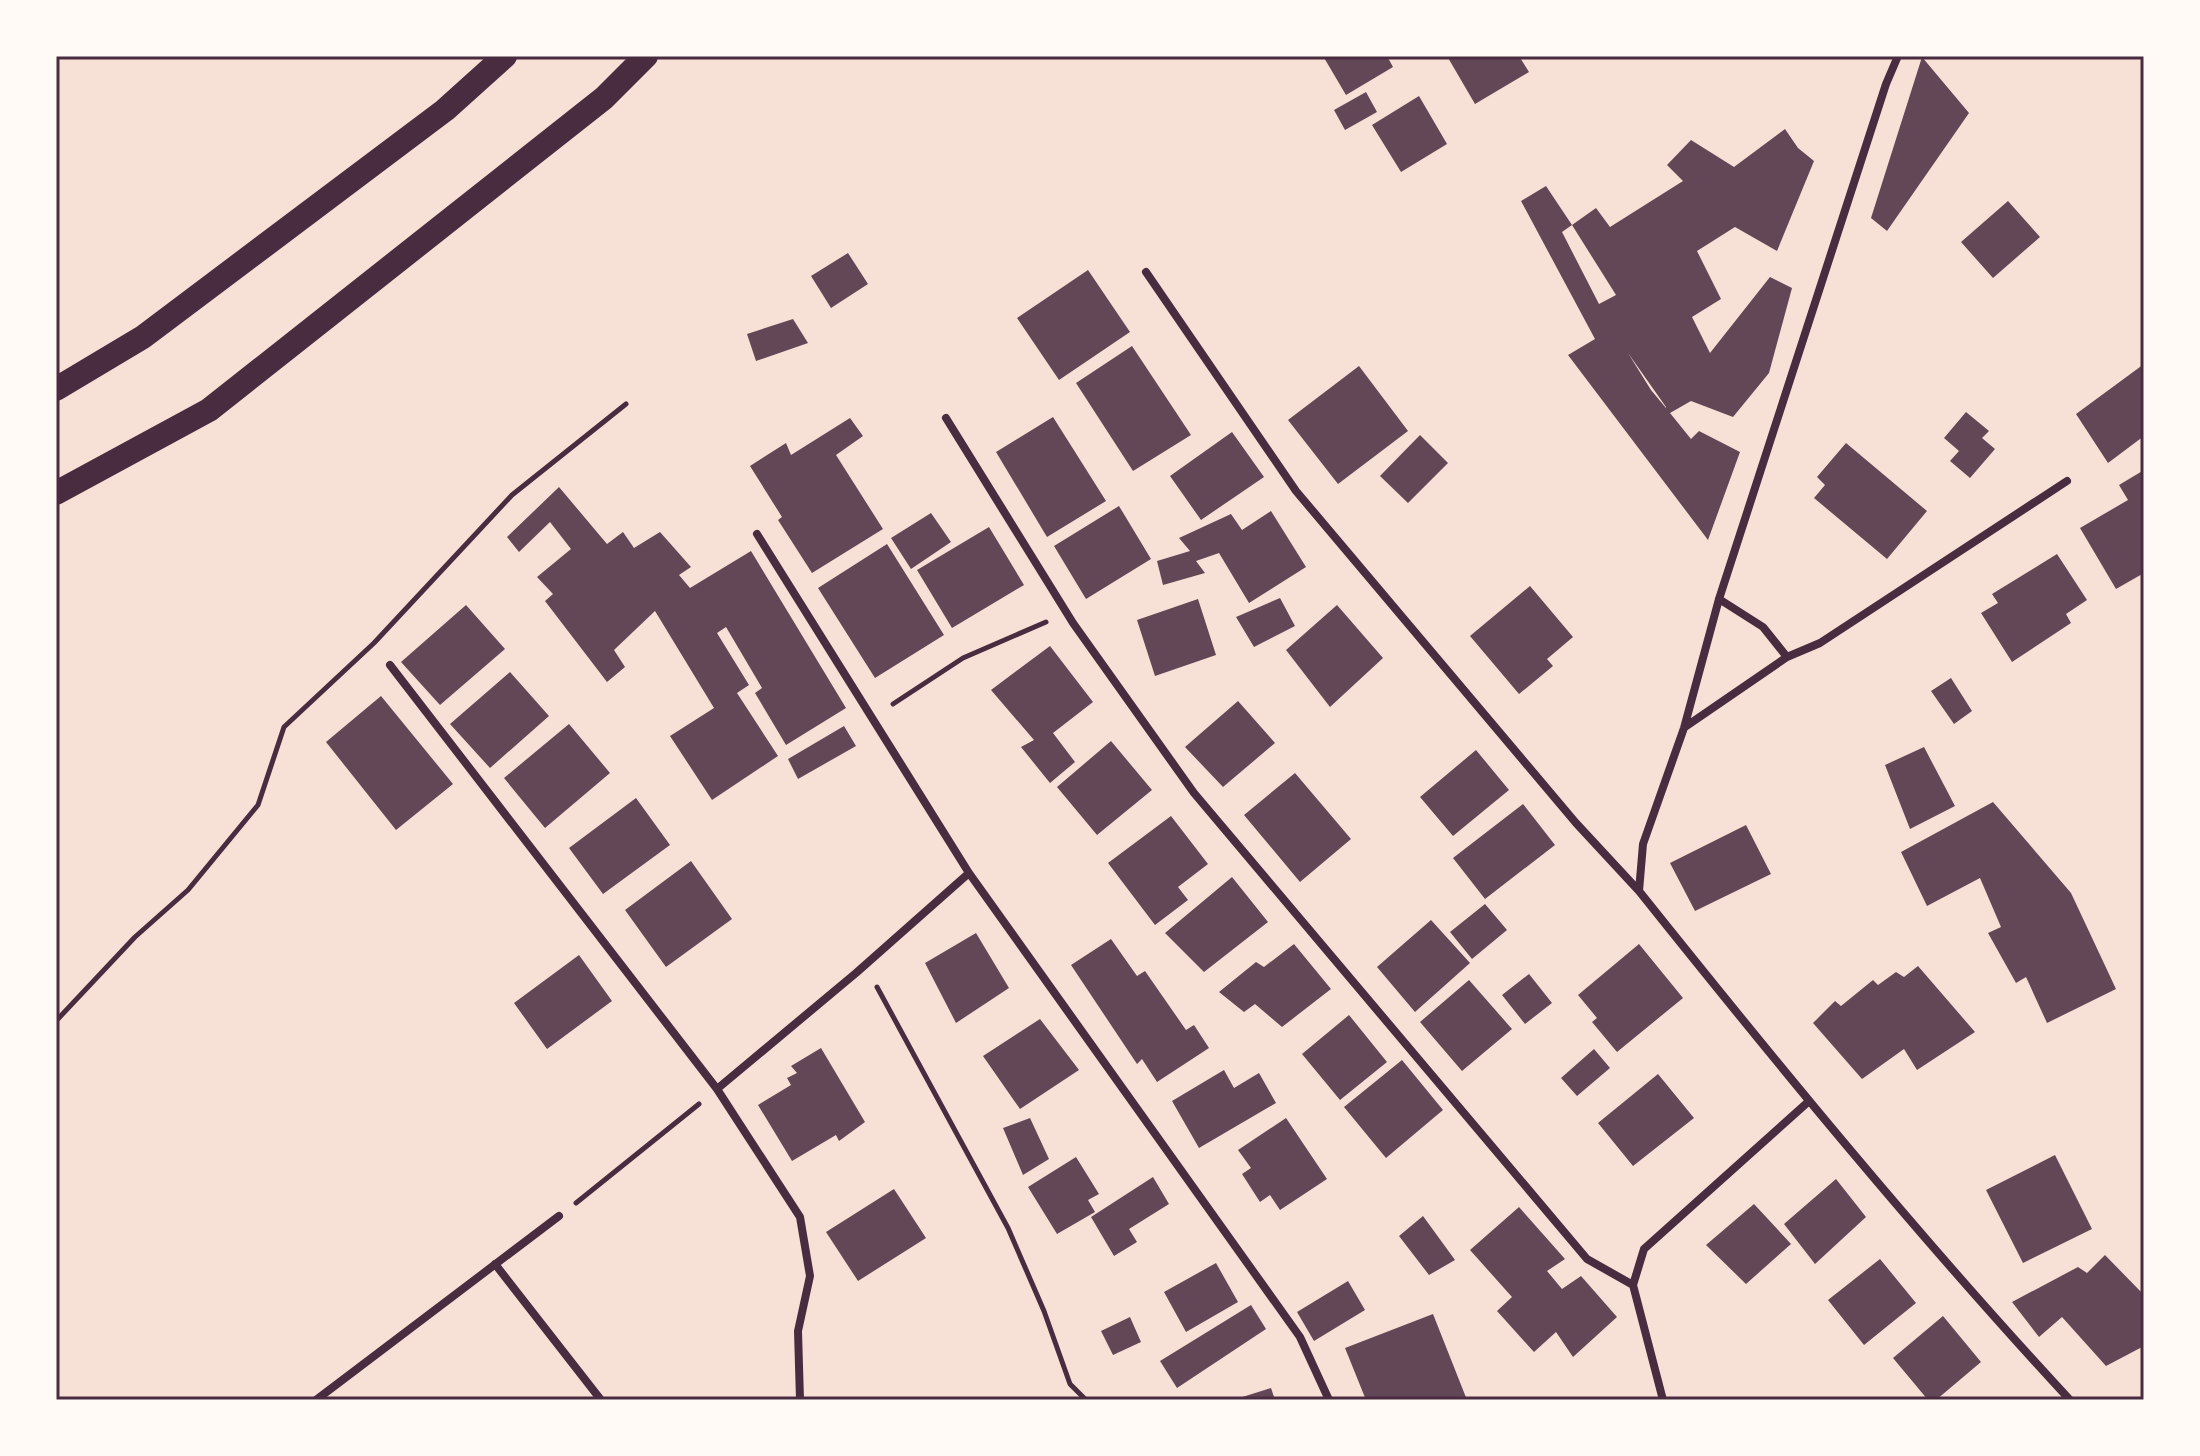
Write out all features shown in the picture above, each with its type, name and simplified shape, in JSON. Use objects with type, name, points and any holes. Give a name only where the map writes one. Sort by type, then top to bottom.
[{"type":"highway","points":[[56,389],[143,337],[445,110],[505,56]]},
{"type":"highway","points":[[56,493],[209,410],[604,98],[646,56]]},
{"type":"street","points":[[1639,891],[1643,844],[1684,728],[1719,599],[1886,84],[1898,56]]},
{"type":"street","points":[[1146,272],[1296,491],[1576,823],[1639,891],[1808,1102],[1997,1322],[2070,1400]]},
{"type":"street","points":[[946,418],[1067,613],[1194,793],[1587,1259],[1633,1285]]},
{"type":"street","points":[[1684,728],[1787,657],[1820,643],[2067,481]]},
{"type":"street","points":[[757,534],[969,873],[1300,1337],[1329,1400]]},
{"type":"street","points":[[1719,599],[1763,627],[1787,657]]},
{"type":"street","points":[[390,665],[717,1089],[800,1217],[810,1276],[798,1331],[800,1400]]},
{"type":"street","points":[[717,1089],[969,873]]},
{"type":"street","points":[[1663,1400],[1633,1285],[1644,1249],[1808,1102]]},
{"type":"street","points":[[316,1400],[559,1216]]},
{"type":"street","points":[[495,1264],[601,1400]]},
{"type":"path","points":[[56,1021],[135,937],[188,890],[258,805],[284,727],[374,643],[512,495],[626,404]]},
{"type":"path","points":[[872,717],[963,658],[1067,613]]},
{"type":"path","points":[[865,965],[1008,1228],[1044,1311],[1070,1384],[1086,1400]]},
{"type":"path","points":[[559,1216],[717,1089]]},
{"type":"building","points":[[1323,56],[1387,56],[1393,67],[1346,95]]},
{"type":"building","points":[[1447,56],[1519,56],[1529,72],[1475,104]]},
{"type":"building","points":[[1922,57],[1969,113],[1887,231],[1871,218]]},
{"type":"building","points":[[1366,92],[1377,112],[1345,130],[1334,110]]},
{"type":"building","points":[[1419,96],[1447,144],[1401,172],[1372,125]]},
{"type":"building","points":[[1785,129],[1798,148],[1814,161],[1777,251],[1735,227],[1697,251],[1721,299],[1692,317],[1710,353],[1770,277],[1792,288],[1769,373],[1733,417],[1691,401],[1670,413],[1691,439],[1699,431],[1740,452],[1708,540],[1568,355],[1595,339],[1521,201],[1546,186],[1572,225],[1596,208],[1610,227],[1683,181],[1667,165],[1691,140],[1734,167]],"holes":[[[1572,225],[1616,295],[1599,304],[1562,232]],[[1628,353],[1666,407],[1666,408],[1651,390]]]},
{"type":"building","points":[[2008,201],[2040,237],[1993,278],[1961,242]]},
{"type":"building","points":[[848,253],[868,284],[831,308],[811,276]]},
{"type":"building","points":[[1088,270],[1130,332],[1059,380],[1017,318]]},
{"type":"building","points":[[793,319],[808,343],[756,361],[747,334]]},
{"type":"building","points":[[1132,346],[1191,435],[1133,471],[1076,383]]},
{"type":"building","points":[[2144,364],[2144,436],[2108,463],[2076,414]]},
{"type":"building","points":[[1359,366],[1408,431],[1338,484],[1288,420]]},
{"type":"building","points":[[1966,412],[1989,431],[1982,438],[1995,449],[1970,478],[1950,461],[1959,451],[1944,438]]},
{"type":"building","points":[[1053,417],[1106,501],[1047,537],[996,452]]},
{"type":"building","points":[[850,418],[863,436],[836,455],[883,529],[812,573],[778,520],[782,517],[750,466],[786,443],[791,455]]},
{"type":"building","points":[[1232,432],[1264,477],[1201,520],[1170,476]]},
{"type":"building","points":[[1420,435],[1448,463],[1408,503],[1380,476]]},
{"type":"building","points":[[1846,443],[1927,511],[1887,559],[1814,498],[1825,485],[1817,477]]},
{"type":"building","points":[[2144,470],[2144,573],[2116,589],[2080,528],[2128,500],[2119,485]]},
{"type":"building","points":[[559,487],[607,544],[623,532],[634,548],[660,532],[691,567],[679,575],[690,588],[751,551],[846,708],[786,745],[755,693],[762,688],[726,627],[717,633],[749,685],[737,693],[778,756],[712,800],[670,736],[714,708],[655,611],[614,650],[625,667],[607,682],[545,601],[553,594],[537,577],[571,549],[550,522],[519,552],[507,537]]},
{"type":"building","points":[[1119,506],[1151,559],[1086,599],[1054,546]]},
{"type":"building","points":[[1271,511],[1306,567],[1249,603],[1219,553],[1196,561],[1205,573],[1163,585],[1157,561],[1190,551],[1179,538],[1231,514],[1242,530]]},
{"type":"building","points":[[931,513],[951,542],[911,569],[891,538]]},
{"type":"building","points":[[989,527],[1024,585],[952,628],[917,570]]},
{"type":"building","points":[[887,544],[944,635],[875,678],[818,588]]},
{"type":"building","points":[[2057,554],[2087,600],[2066,614],[2071,623],[2012,662],[1981,613],[1998,603],[1992,594]]},
{"type":"building","points":[[1530,586],[1573,637],[1547,659],[1553,666],[1519,694],[1470,636]]},
{"type":"building","points":[[1280,598],[1295,626],[1254,647],[1236,617]]},
{"type":"building","points":[[1198,599],[1216,655],[1155,676],[1137,620]]},
{"type":"building","points":[[466,605],[505,649],[440,705],[401,662]]},
{"type":"building","points":[[1337,605],[1383,658],[1330,707],[1286,650]]},
{"type":"building","points":[[1050,646],[1093,702],[1053,733],[1075,762],[1050,783],[1021,747],[1034,740],[991,690]]},
{"type":"building","points":[[510,672],[549,716],[490,768],[450,724]]},
{"type":"building","points":[[1951,678],[1972,711],[1954,724],[1931,691]]},
{"type":"building","points":[[381,696],[453,784],[396,830],[326,742]]},
{"type":"building","points":[[1238,701],[1275,743],[1223,787],[1185,747]]},
{"type":"building","points":[[569,724],[610,773],[545,828],[504,778]]},
{"type":"building","points":[[844,726],[856,746],[798,779],[788,759]]},
{"type":"building","points":[[1111,741],[1152,790],[1097,835],[1057,787]]},
{"type":"building","points":[[1924,747],[1955,806],[1910,829],[1885,765]]},
{"type":"building","points":[[1476,750],[1509,790],[1453,836],[1420,797]]},
{"type":"building","points":[[1295,773],[1351,839],[1300,882],[1244,815]]},
{"type":"building","points":[[636,798],[670,845],[603,894],[569,848]]},
{"type":"building","points":[[1993,802],[2071,893],[2116,989],[2047,1023],[2026,977],[2016,983],[1988,933],[2001,927],[1980,878],[1927,906],[1901,852]]},
{"type":"building","points":[[1523,804],[1555,845],[1485,899],[1453,858]]},
{"type":"building","points":[[1171,816],[1208,864],[1178,887],[1188,900],[1155,925],[1108,863]]},
{"type":"building","points":[[1746,825],[1771,874],[1695,911],[1670,863]]},
{"type":"building","points":[[691,861],[732,919],[666,967],[625,910]]},
{"type":"building","points":[[1232,877],[1268,922],[1204,972],[1165,933]]},
{"type":"building","points":[[1485,904],[1507,930],[1472,959],[1450,932]]},
{"type":"building","points":[[1431,920],[1470,963],[1415,1012],[1377,967]]},
{"type":"building","points":[[976,933],[1009,988],[956,1023],[925,963]]},
{"type":"building","points":[[1111,939],[1137,976],[1145,971],[1186,1030],[1194,1025],[1209,1048],[1157,1082],[1142,1059],[1137,1064],[1071,965]]},
{"type":"building","points":[[1294,944],[1331,989],[1282,1027],[1255,1004],[1244,1012],[1219,992],[1256,962],[1264,967]]},
{"type":"building","points":[[1639,944],[1683,998],[1617,1052],[1592,1022],[1597,1018],[1578,995]]},
{"type":"building","points":[[579,955],[612,1001],[547,1049],[514,1003]]},
{"type":"building","points":[[1918,966],[1975,1032],[1917,1070],[1904,1049],[1862,1079],[1813,1023],[1835,1001],[1841,1006],[1873,980],[1878,985],[1896,972],[1904,977]]},
{"type":"building","points":[[1529,974],[1552,1003],[1525,1024],[1502,995]]},
{"type":"building","points":[[1469,980],[1512,1029],[1462,1071],[1420,1022]]},
{"type":"building","points":[[1349,1015],[1387,1062],[1340,1100],[1302,1054]]},
{"type":"building","points":[[1040,1019],[1079,1070],[1020,1109],[983,1056]]},
{"type":"building","points":[[821,1048],[865,1122],[839,1141],[836,1135],[792,1161],[758,1105],[791,1085],[787,1078],[797,1073],[791,1066]]},
{"type":"building","points":[[1594,1049],[1610,1068],[1577,1096],[1561,1078]]},
{"type":"building","points":[[1402,1060],[1443,1110],[1386,1158],[1344,1107]]},
{"type":"building","points":[[1224,1070],[1234,1088],[1259,1073],[1276,1103],[1199,1148],[1172,1101]]},
{"type":"building","points":[[1658,1074],[1694,1118],[1633,1166],[1598,1123]]},
{"type":"building","points":[[1030,1118],[1049,1159],[1023,1175],[1003,1128]]},
{"type":"building","points":[[1286,1118],[1327,1179],[1280,1210],[1270,1195],[1260,1202],[1242,1174],[1251,1168],[1238,1150]]},
{"type":"building","points":[[2055,1155],[2092,1229],[2023,1263],[1986,1190]]},
{"type":"building","points":[[1076,1157],[1099,1194],[1088,1200],[1095,1212],[1057,1234],[1028,1187]]},
{"type":"building","points":[[1153,1177],[1169,1204],[1129,1229],[1137,1242],[1114,1256],[1091,1217]]},
{"type":"building","points":[[1836,1179],[1866,1217],[1815,1264],[1784,1224]]},
{"type":"building","points":[[894,1189],[926,1238],[858,1281],[826,1232]]},
{"type":"building","points":[[1754,1204],[1791,1244],[1746,1284],[1706,1245]]},
{"type":"building","points":[[1519,1207],[1565,1259],[1547,1271],[1562,1289],[1581,1276],[1617,1317],[1573,1357],[1556,1332],[1534,1352],[1497,1311],[1512,1297],[1470,1250]]},
{"type":"building","points":[[1423,1216],[1455,1260],[1429,1275],[1399,1236]]},
{"type":"building","points":[[2105,1255],[2144,1295],[2144,1346],[2106,1366],[2062,1317],[2039,1337],[2012,1302],[2078,1267],[2087,1273]]},
{"type":"building","points":[[1880,1259],[1916,1303],[1864,1345],[1828,1300]]},
{"type":"building","points":[[1216,1263],[1238,1302],[1186,1332],[1164,1292]]},
{"type":"building","points":[[1348,1281],[1365,1310],[1314,1341],[1297,1312]]},
{"type":"building","points":[[1251,1305],[1266,1329],[1177,1388],[1160,1361]]},
{"type":"building","points":[[1433,1314],[1467,1400],[1366,1400],[1345,1348]]},
{"type":"building","points":[[1943,1316],[1981,1362],[1936,1400],[1928,1400],[1893,1358]]},
{"type":"building","points":[[1130,1317],[1141,1342],[1113,1355],[1101,1331]]},
{"type":"building","points":[[1271,1388],[1275,1400],[1236,1400],[1236,1399]]}]
